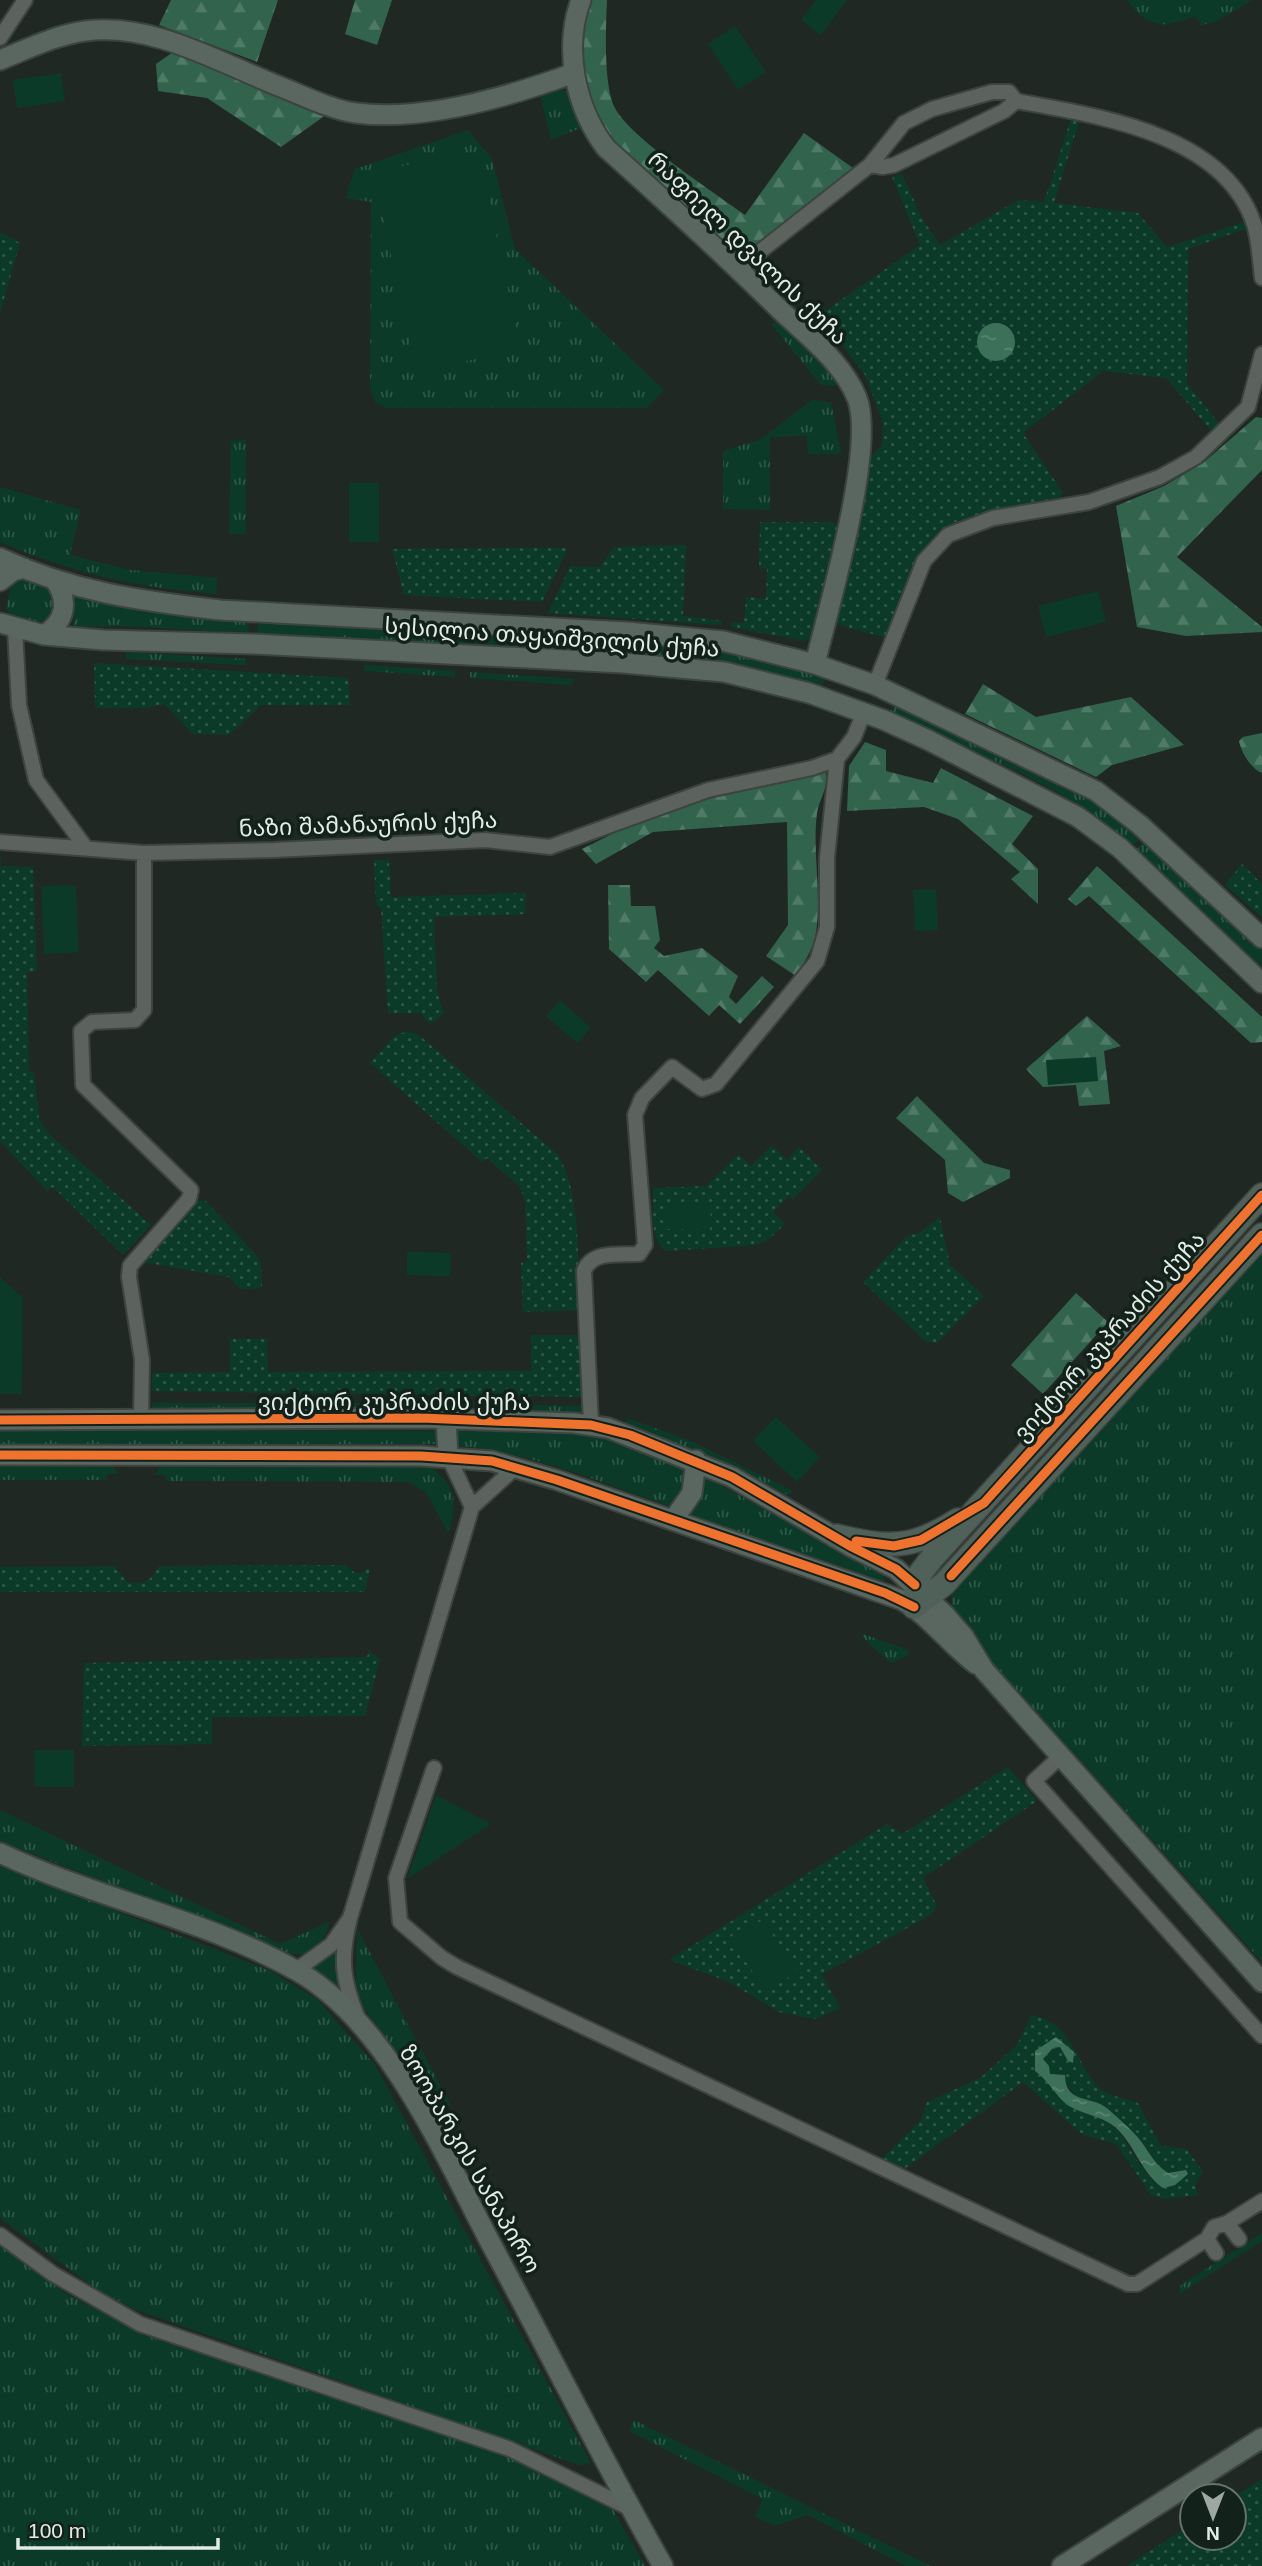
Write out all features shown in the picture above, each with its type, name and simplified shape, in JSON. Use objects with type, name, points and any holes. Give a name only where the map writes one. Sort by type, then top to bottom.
[{"type":"main road","name":"რაფიელ დვალის ქუჩა","points":[[581,0],[574,20],[574,74],[592,129],[606,148],[739,268],[828,354],[857,399],[861,429],[858,474],[815,664]]},
{"type":"main road","points":[[0,60],[84,31],[122,30],[166,38],[218,62],[355,113],[428,111],[490,100],[574,74]]},
{"type":"main road","name":"სესილია თაყაიშვილის ქუჩა","points":[[0,558],[55,580],[107,595],[220,610],[628,632],[723,641],[815,664],[875,685],[1096,791],[1140,825],[1262,938]]},
{"type":"main road","points":[[0,581],[13,571],[24,568]]},
{"type":"main road","points":[[44,635],[58,624],[64,608],[64,598],[55,580]]},
{"type":"main road","name":"სესილია თაყაიშვილის ქუჩა","points":[[4,624],[44,635],[103,640],[253,644],[623,663],[723,672],[809,693],[884,720],[1078,817],[1120,848],[1262,983]]},
{"type":"main road","points":[[580,660],[589,649],[588,637],[583,629]]},
{"type":"main road","points":[[623,663],[613,656],[610,645],[617,635],[628,632]]},
{"type":"main road","points":[[864,712],[875,685]]},
{"type":"main road","points":[[884,720],[884,704],[889,699],[901,697]]},
{"type":"main road","name":"ვიქტორ კუპრაძის ქუჩა","points":[[919,1596],[932,1558],[1262,1195]]},
{"type":"main road","name":"ვიქტორ კუპრაძის ქუჩა","points":[[919,1596],[1262,1235]]},
{"type":"main road","points":[[446,1419],[448,1456]]},
{"type":"main road","name":"ვიქტორ კუპრაძის ქუჩა","points":[[0,1420],[446,1419],[591,1425],[631,1435],[732,1477],[896,1569],[919,1596]]},
{"type":"main road","points":[[0,1455],[448,1456],[516,1467],[885,1593],[919,1596],[964,1637],[984,1670],[1262,1982]]},
{"type":"main road","points":[[673,1520],[692,1493],[696,1461]]},
{"type":"main road","points":[[836,1536],[883,1546],[905,1545],[934,1535],[984,1503]]},
{"type":"main road","name":"ზოოპარკის სანაპირო","points":[[0,1853],[249,1948],[295,1970],[338,2000],[359,2021],[437,2142],[663,2566]]},
{"type":"main road","points":[[1062,2566],[1262,2438]]},
{"type":"street","points":[[0,38],[24,0]]},
{"type":"street","points":[[739,268],[870,165],[904,123],[924,112],[992,92],[1009,92],[1016,101],[1143,129],[1195,152],[1232,186],[1254,223],[1261,267]]},
{"type":"street","points":[[870,165],[894,165],[1004,111],[1016,101]]},
{"type":"street","points":[[875,685],[924,561],[948,536],[993,518],[1089,502],[1160,477],[1196,457],[1248,407],[1262,354]]},
{"type":"street","points":[[4,624],[36,780],[86,848]]},
{"type":"street","points":[[591,1425],[584,1271],[590,1260],[639,1254],[645,1245],[635,1115],[638,1105],[672,1067],[702,1090],[716,1084],[817,961],[827,927],[827,858],[837,760],[854,737],[864,712]]},
{"type":"street","name":"ნაზი შამანაურის ქუჩა","points":[[0,842],[144,853],[485,840],[550,847],[708,790],[812,768],[837,760]]},
{"type":"street","points":[[141,1420],[142,1360],[129,1277],[130,1266],[189,1199],[191,1190],[83,1085],[81,1031],[92,1022],[135,1020],[144,1010],[144,853]]},
{"type":"street","points":[[448,1456],[472,1507]]},
{"type":"street","points":[[359,2021],[346,1989],[342,1949],[350,1918],[472,1507],[516,1467]]},
{"type":"street","points":[[1061,1756],[1034,1781],[1262,2036]]},
{"type":"street","points":[[434,1768],[396,1878],[400,1922],[442,1958],[1128,2284],[1137,2284],[1207,2239],[1213,2227],[1227,2223],[1262,2202]]},
{"type":"street","points":[[295,1970],[331,1945],[350,1918]]},
{"type":"street","points":[[1227,2223],[1238,2239]]},
{"type":"street","points":[[0,2235],[52,2274],[141,2324],[510,2449],[631,2509]]},
{"type":"street","points":[[1207,2239],[1216,2253]]},
{"type":"green space","points":[[171,0],[278,0],[257,62],[159,25]]},
{"type":"green space","points":[[355,0],[392,0],[377,45],[345,34]]},
{"type":"green space","points":[[588,0],[607,0],[606,56],[609,85],[615,108],[623,120],[654,149],[745,215],[804,133],[853,168],[741,258],[608,141],[592,107],[584,72],[583,37]]},
{"type":"green space","points":[[816,0],[847,0],[821,35],[801,20]]},
{"type":"green space","points":[[1127,0],[1252,0],[1217,21],[1201,25],[1195,16],[1174,23],[1157,24],[1142,17]]},
{"type":"green space","points":[[735,26],[766,72],[738,90],[708,44]]},
{"type":"green space","points":[[176,50],[330,112],[281,147],[207,98],[158,91],[156,64]]},
{"type":"green space","points":[[61,73],[65,101],[17,108],[13,80]]},
{"type":"green space","points":[[555,89],[570,92],[581,128],[551,140],[540,94]]},
{"type":"green space","points":[[1072,116],[1080,118],[1054,203],[1138,213],[1167,247],[1245,222],[1248,228],[1188,249],[1187,384],[1221,426],[1213,433],[1166,378],[1103,371],[1023,433],[1063,493],[1059,498],[978,515],[939,531],[915,566],[887,638],[832,623],[864,503],[870,457],[882,445],[883,423],[865,375],[829,328],[808,323],[920,245],[892,177],[902,174],[922,218],[940,245],[1018,200],[1044,202]]},
{"type":"green space","points":[[468,130],[492,159],[515,249],[664,390],[646,408],[387,408],[375,402],[370,388],[371,202],[346,198],[355,169]]},
{"type":"green space","points":[[456,153],[485,184],[521,349],[416,372],[377,189],[387,170]]},
{"type":"green space","points":[[0,232],[20,243],[0,313]]},
{"type":"green space","points":[[779,322],[822,359],[834,377],[836,386],[821,385],[771,324]]},
{"type":"green space","points":[[812,400],[831,402],[841,454],[808,454],[807,436],[770,437],[770,510],[723,509],[723,451],[761,439]]},
{"type":"green space","points":[[1256,417],[1262,418],[1262,470],[1177,557],[1262,627],[1262,632],[1186,636],[1137,627],[1116,506],[1164,486],[1203,463]]},
{"type":"green space","points":[[246,440],[246,534],[229,534],[231,441]]},
{"type":"green space","points":[[349,483],[379,483],[379,542],[349,542]]},
{"type":"green space","points":[[0,487],[81,510],[70,555],[130,570],[217,578],[216,594],[131,583],[81,571],[0,542]]},
{"type":"green space","points":[[760,522],[824,522],[834,523],[839,528],[811,637],[805,641],[731,627],[732,622],[744,623],[746,597],[766,599],[767,569],[759,568]]},
{"type":"green space","points":[[686,545],[683,616],[722,621],[721,625],[548,613],[570,566],[600,567],[614,547]]},
{"type":"green space","points":[[568,548],[542,602],[404,595],[392,549]]},
{"type":"green space","points":[[20,578],[49,591],[51,611],[46,619],[39,622],[30,621],[10,614],[6,608],[12,582]]},
{"type":"green space","points":[[1098,591],[1106,622],[1046,637],[1038,606]]},
{"type":"green space","points":[[74,596],[154,613],[249,619],[248,633],[129,626],[73,627]]},
{"type":"green space","points":[[258,620],[582,641],[581,654],[257,634]]},
{"type":"green space","points":[[623,643],[735,653],[825,677],[822,687],[727,665],[624,657],[620,653]]},
{"type":"green space","points":[[126,652],[246,659],[246,665],[126,659]]},
{"type":"green space","points":[[94,663],[348,678],[350,705],[261,705],[229,735],[193,734],[164,704],[144,708],[95,708]]},
{"type":"green space","points":[[364,665],[455,671],[455,677],[364,671]]},
{"type":"green space","points":[[470,672],[573,679],[572,685],[470,678]]},
{"type":"green space","points":[[983,684],[1036,717],[1131,697],[1184,745],[1112,765],[1096,777],[965,714]]},
{"type":"green space","points":[[896,706],[1092,797],[1140,837],[1133,846],[1106,824],[1048,788],[986,757],[891,716],[890,711]]},
{"type":"green space","points":[[1262,733],[1262,773],[1247,760],[1239,741],[1243,737]]},
{"type":"green space","points":[[865,742],[886,750],[886,771],[933,783],[941,768],[1033,816],[1012,844],[1038,869],[1038,904],[1011,879],[1020,872],[958,819],[924,807],[847,811],[849,766]]},
{"type":"green space","points":[[825,771],[826,782],[817,813],[816,828],[816,933],[796,976],[766,956],[788,925],[787,822],[653,832],[596,864],[582,849],[662,809]]},
{"type":"green space","points":[[1144,841],[1262,950],[1262,967],[1136,850]]},
{"type":"green space","points":[[0,848],[1,866],[33,867],[37,971],[27,972],[29,1071],[34,1072],[39,1119],[48,1133],[151,1225],[123,1255],[53,1187],[47,1191],[0,1141]]},
{"type":"green space","points":[[374,860],[389,860],[391,897],[526,893],[525,914],[434,917],[437,992],[444,1013],[430,1024],[420,1013],[388,1013],[381,908],[376,905]]},
{"type":"green space","points":[[1242,864],[1262,884],[1262,917],[1225,885]]},
{"type":"green space","points":[[1097,866],[1262,1017],[1262,1042],[1251,1043],[1089,896],[1076,906],[1068,899]]},
{"type":"green space","points":[[76,885],[79,952],[44,954],[41,886]]},
{"type":"green space","points":[[608,885],[630,885],[631,906],[655,906],[660,940],[654,948],[664,956],[702,948],[738,976],[729,997],[736,1004],[762,976],[774,987],[740,1024],[719,1005],[709,1016],[658,970],[646,982],[609,949]]},
{"type":"green space","points":[[936,889],[938,930],[915,931],[913,890]]},
{"type":"green space","points":[[560,1000],[591,1028],[577,1043],[546,1016]]},
{"type":"green space","points":[[1087,1016],[1121,1046],[1104,1051],[1110,1104],[1079,1106],[1076,1085],[1043,1087],[1026,1069]]},
{"type":"green space","points":[[408,1031],[419,1035],[557,1154],[571,1188],[574,1208],[580,1310],[523,1312],[521,1263],[527,1262],[525,1201],[520,1187],[487,1158],[482,1162],[370,1063],[394,1036]]},
{"type":"green space","points":[[1096,1057],[1098,1081],[1048,1085],[1046,1060]]},
{"type":"green space","points":[[917,1096],[984,1163],[1010,1170],[1010,1178],[963,1202],[948,1193],[945,1160],[896,1118]]},
{"type":"green space","points":[[772,1145],[787,1160],[799,1147],[822,1170],[793,1199],[789,1196],[773,1212],[785,1224],[768,1240],[757,1245],[666,1251],[660,1246],[654,1231],[653,1188],[706,1186],[738,1154],[751,1166]]},
{"type":"green space","points":[[198,1200],[206,1201],[258,1257],[262,1288],[241,1289],[229,1277],[142,1262],[192,1203]]},
{"type":"green space","points":[[664,1204],[711,1205],[710,1230],[664,1229]]},
{"type":"green space","points":[[940,1217],[950,1265],[984,1296],[937,1343],[926,1342],[863,1282],[907,1236],[919,1233]]},
{"type":"green space","points":[[407,1252],[451,1253],[450,1276],[407,1275]]},
{"type":"green space","points":[[1262,1253],[1262,1962],[976,1645],[952,1614],[952,1594]]},
{"type":"green space","points":[[0,1277],[23,1298],[22,1394],[0,1394]]},
{"type":"green space","points":[[1076,1293],[1108,1322],[1043,1394],[1011,1365]]},
{"type":"green space","points":[[531,1335],[579,1335],[582,1397],[152,1391],[152,1373],[230,1372],[230,1339],[267,1339],[268,1372],[531,1371]]},
{"type":"green space","points":[[152,1403],[416,1403],[416,1409],[152,1408]]},
{"type":"green space","points":[[486,1404],[582,1406],[581,1413],[486,1410]]},
{"type":"green space","points":[[776,1417],[820,1457],[797,1482],[753,1441]]},
{"type":"green space","points":[[628,1418],[693,1442],[793,1491],[788,1495],[740,1470],[626,1424]]},
{"type":"green space","points":[[0,1430],[437,1431],[437,1444],[0,1444]]},
{"type":"green space","points":[[458,1431],[588,1435],[628,1442],[686,1467],[683,1491],[672,1507],[540,1462],[485,1449],[458,1446]]},
{"type":"green space","points":[[0,1466],[112,1466],[119,1474],[107,1474],[107,1480],[0,1480]]},
{"type":"green space","points":[[161,1466],[431,1467],[450,1489],[453,1512],[448,1533],[426,1492],[409,1482],[166,1481],[166,1475],[154,1475]]},
{"type":"green space","points":[[704,1476],[802,1530],[886,1571],[883,1582],[849,1575],[688,1517],[698,1503]]},
{"type":"green space","points":[[345,1565],[355,1573],[362,1573],[370,1567],[365,1592],[0,1592],[0,1567],[114,1566],[127,1582],[142,1583],[150,1579],[159,1566]]},
{"type":"green space","points":[[863,1634],[908,1650],[909,1655],[891,1663],[862,1637]]},
{"type":"green space","points":[[369,1650],[380,1660],[365,1716],[212,1717],[212,1744],[82,1746],[84,1663],[367,1657]]},
{"type":"green space","points":[[34,1750],[74,1750],[74,1787],[35,1787]]},
{"type":"green space","points":[[1008,1767],[1037,1801],[923,1878],[937,1906],[931,1915],[822,1974],[840,2008],[815,2019],[779,2012],[727,1981],[669,1960],[887,1824],[902,1834]]},
{"type":"green space","points":[[436,1795],[491,1824],[407,1879]]},
{"type":"green space","points":[[0,1810],[280,1944],[329,1922],[326,1932],[318,1946],[307,1953],[282,1952],[0,1841]]},
{"type":"green space","points":[[0,1866],[271,1971],[317,1999],[375,2065],[591,2463],[580,2465],[565,2460],[134,2309],[98,2290],[0,2218]]},
{"type":"green space","points":[[763,1920],[797,1972],[766,1992],[730,1937]]},
{"type":"green space","points":[[357,1928],[451,2106],[427,2103],[359,2000],[356,1979]]},
{"type":"green space","points":[[336,1951],[341,1994],[309,1971]]},
{"type":"green space","points":[[1031,2015],[1046,2019],[1057,2027],[1101,2089],[1138,2103],[1161,2146],[1187,2149],[1203,2172],[1195,2185],[1198,2195],[1164,2199],[1151,2195],[1116,2144],[1083,2135],[1023,2082],[896,2175],[876,2165],[921,2120],[927,2102],[980,2078],[1017,2045]],"holes":[[[1056,2037],[1073,2062],[1068,2061],[1060,2047],[1053,2048],[1043,2060],[1050,2074],[1065,2082],[1077,2098],[1106,2107],[1141,2141],[1158,2167],[1168,2174],[1154,2182],[1135,2158],[1121,2133],[1104,2119],[1062,2100],[1050,2082],[1035,2071]]]},
{"type":"green space","points":[[1262,2233],[1262,2241],[1179,2294],[1181,2285]]},
{"type":"green space","points":[[0,2244],[65,2293],[144,2335],[564,2475],[597,2482],[645,2566],[0,2566]]},
{"type":"green space","points":[[634,2420],[930,2566],[906,2566],[808,2515],[775,2526],[755,2516],[763,2499],[629,2431]]},
{"type":"green space","points":[[1262,2479],[1262,2566],[1127,2566],[1178,2533],[1178,2552],[1248,2552],[1248,2488]]},
{"type":"water","points":[[996,323],[1009,329],[1015,342],[1009,355],[996,361],[983,355],[977,342],[983,329]]},
{"type":"water","points":[[1056,2037],[1074,2052],[1073,2063],[1068,2061],[1060,2047],[1053,2048],[1043,2059],[1049,2066],[1050,2074],[1065,2075],[1066,2084],[1075,2095],[1108,2109],[1137,2136],[1163,2170],[1168,2173],[1186,2170],[1188,2174],[1175,2185],[1163,2188],[1150,2176],[1115,2127],[1069,2106],[1061,2099],[1035,2071],[1035,2051]]},
{"type":"cycle path","points":[[856,1541],[894,1546],[921,1540],[984,1503],[1262,1195]]},
{"type":"cycle path","points":[[951,1576],[1262,1235]]},
{"type":"cycle path","points":[[0,1420],[422,1418],[591,1425],[630,1435],[732,1477],[852,1547],[896,1569],[915,1585]]},
{"type":"cycle path","points":[[0,1455],[421,1456],[492,1461],[557,1480],[885,1593],[914,1607]]}]
